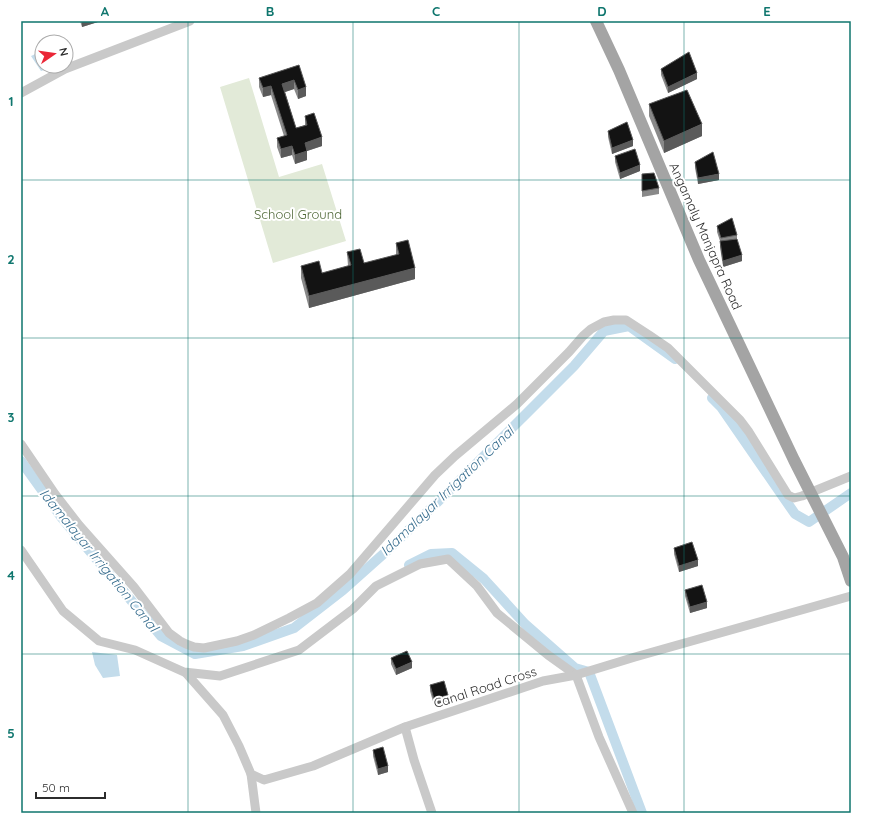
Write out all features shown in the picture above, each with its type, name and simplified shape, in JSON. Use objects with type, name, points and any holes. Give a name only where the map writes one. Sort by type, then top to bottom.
[{"type":"main road","name":"Angamaly Manjapra Road","points":[[596,21],[619,70],[699,260],[794,460],[843,556],[851,581]]},
{"type":"street","points":[[21,92],[65,68],[190,21]]},
{"type":"street","points":[[21,444],[55,494],[79,525],[134,588],[169,633],[186,644],[204,648],[254,636],[317,603],[350,574],[418,494],[445,466],[517,404],[583,336],[591,329],[604,322],[626,320],[668,348],[740,420],[788,495],[794,498],[812,496],[851,476]]},
{"type":"street","points":[[21,550],[63,611],[99,641],[135,650],[186,673],[220,676],[299,650],[353,609],[376,586],[420,564],[448,559],[477,586],[497,613],[548,655],[576,675],[599,737],[633,813]]},
{"type":"street","name":"Canal Road Cross","points":[[251,774],[264,780],[313,766],[405,727],[543,681],[576,675],[851,596]]},
{"type":"street","points":[[186,673],[223,715],[239,746],[251,774],[256,813]]},
{"type":"street","points":[[405,727],[414,760],[432,813]]},
{"type":"green space","name":"School Ground","points":[[249,78],[279,177],[322,164],[346,241],[273,263],[220,87]]},
{"type":"water","points":[[92,652],[117,655],[120,676],[103,678],[95,665]]},
{"type":"building","points":[[689,52],[697,73],[668,87],[661,69]]},
{"type":"building","points":[[299,65],[306,87],[298,90],[294,80],[282,84],[296,128],[307,125],[305,116],[314,113],[322,137],[305,143],[307,151],[295,155],[292,146],[281,149],[277,138],[287,135],[271,86],[263,88],[259,78]]},
{"type":"building","points":[[687,90],[702,124],[664,141],[649,104]]},
{"type":"building","points":[[627,122],[633,140],[612,148],[608,131]]},
{"type":"building","points":[[635,149],[640,165],[620,173],[615,156]]},
{"type":"building","points":[[713,152],[719,174],[698,178],[695,162]]},
{"type":"building","points":[[654,173],[659,188],[642,191],[642,174]]},
{"type":"building","points":[[732,218],[737,235],[721,238],[717,226]]},
{"type":"building","points":[[737,239],[742,255],[723,261],[720,241]]},
{"type":"building","points":[[408,240],[415,268],[309,296],[301,266],[319,261],[322,273],[351,265],[347,252],[360,249],[364,263],[399,254],[396,243]]},
{"type":"building","points":[[692,542],[698,560],[679,566],[674,548]]},
{"type":"building","points":[[702,585],[707,602],[690,607],[685,590]]},
{"type":"building","points":[[407,651],[412,662],[396,669],[391,658]]},
{"type":"building","points":[[444,681],[448,695],[434,699],[430,685]]},
{"type":"building","points":[[383,747],[388,766],[378,769],[373,750]]},
{"type":"waterway","name":"Idamalayar Irrigation Canal","points":[[21,461],[62,518],[161,636],[195,654],[243,646],[294,628],[343,590],[389,549],[452,488],[574,366],[604,331],[629,326],[675,359]]},
{"type":"waterway","name":"Idamalayar Irrigation Canal","points":[[712,398],[721,407],[795,514],[809,522],[851,493]]},
{"type":"waterway","points":[[409,565],[431,554],[452,553],[484,579],[525,624],[575,668],[589,672],[642,813]]}]
